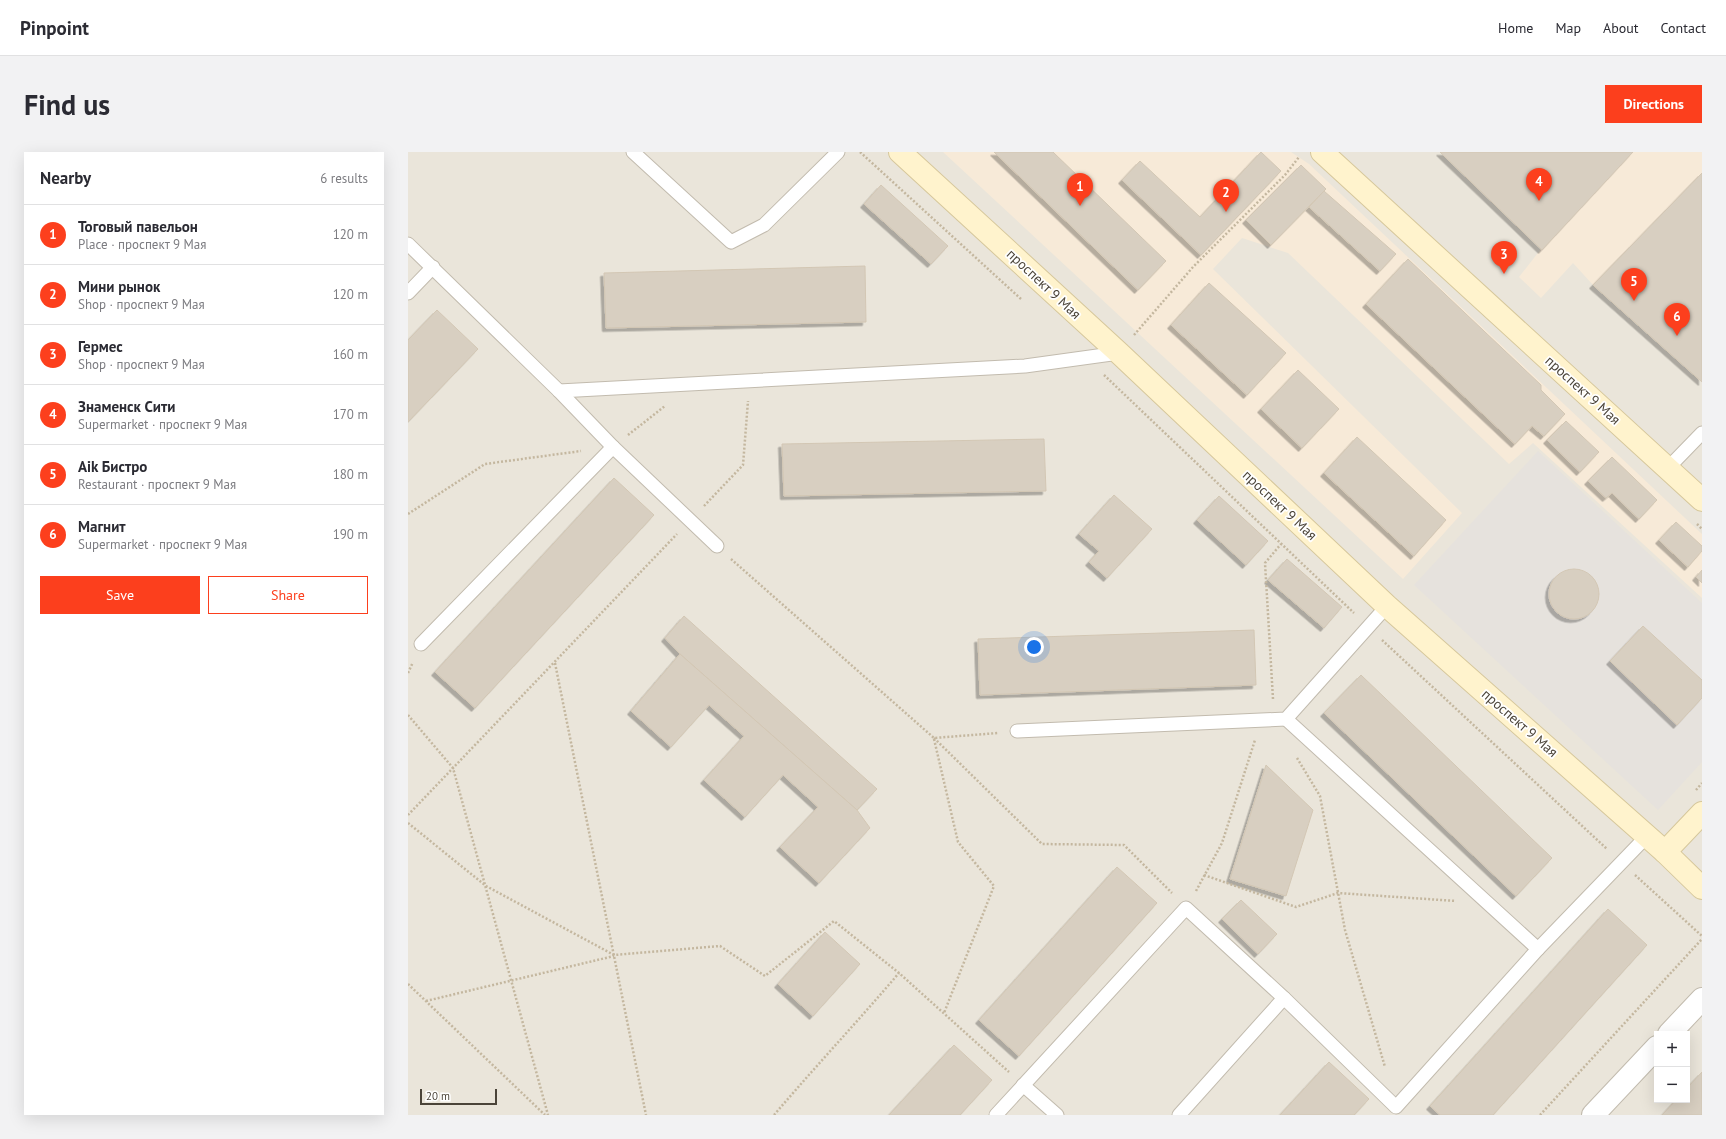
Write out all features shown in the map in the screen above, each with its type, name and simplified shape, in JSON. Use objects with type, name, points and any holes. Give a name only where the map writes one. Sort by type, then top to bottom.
[{"type":"street","name":"проспект 9 Мая","points":[[900,152],[1119,353],[1387,606],[1665,852],[1702,888]]},
{"type":"street","name":"проспект 9 Мая","points":[[1312,153],[1668,468],[1702,500]]},
{"type":"street","points":[[1665,852],[1702,813]]},
{"type":"street","points":[[1672,1031],[1702,998]]},
{"type":"street","points":[[1593,1115],[1654,1050]]},
{"type":"lane","points":[[633,152],[731,242],[764,225],[838,152]]},
{"type":"lane","points":[[408,244],[717,546]]},
{"type":"lane","points":[[408,293],[433,267]]},
{"type":"lane","points":[[560,391],[1025,366],[1119,353]]},
{"type":"lane","points":[[1668,468],[1702,433]]},
{"type":"lane","points":[[421,644],[613,446]]},
{"type":"lane","points":[[1017,731],[1274,719],[1368,627],[1387,606]]},
{"type":"lane","points":[[1274,719],[1538,949]]},
{"type":"lane","points":[[996,1115],[1186,908],[1284,998],[1396,1107],[1538,949],[1646,836]]},
{"type":"lane","points":[[1179,1115],[1284,998]]},
{"type":"lane","points":[[1023,1085],[1057,1115]]},
{"type":"path","points":[[860,152],[1022,300]]},
{"type":"path","points":[[1119,353],[1194,267],[1285,175],[1312,153]]},
{"type":"path","points":[[1085,357],[1368,627],[1702,936]]},
{"type":"path","points":[[408,816],[743,465],[750,381]]},
{"type":"path","points":[[408,514],[485,464],[613,446],[694,384]]},
{"type":"path","points":[[717,546],[934,738],[1042,844],[1124,845],[1186,908],[1222,843],[1274,719],[1265,564],[1281,544]]},
{"type":"path","points":[[554,662],[646,1115]]},
{"type":"path","points":[[408,715],[454,768],[512,980],[546,1115]]},
{"type":"path","points":[[934,738],[1017,731]]},
{"type":"path","points":[[934,738],[958,842],[994,886],[944,1013]]},
{"type":"path","points":[[1293,751],[1320,796],[1345,930],[1386,1070]]},
{"type":"path","points":[[408,823],[486,886],[614,956]]},
{"type":"path","points":[[1204,875],[1296,907],[1338,893],[1488,904]]},
{"type":"path","points":[[426,1001],[614,956],[720,946],[765,976],[834,921],[899,973],[1023,1085]]},
{"type":"path","points":[[1540,1115],[1702,939]]},
{"type":"path","points":[[774,1115],[818,1064],[850,1031],[899,973]]},
{"type":"path","points":[[408,984],[546,1115]]},
{"type":"shaded area","points":[[408,152],[1702,152],[1702,1115],[408,1115]]},
{"type":"shaded area","points":[[943,152],[1291,152],[1309,164],[1702,534],[1702,598],[1533,443],[1509,464],[1288,253],[1242,238],[1213,269],[1462,513],[1403,579]]},
{"type":"shaded area","points":[[1440,152],[1702,152],[1702,382],[1593,285],[1573,263],[1541,298],[1519,277],[1541,249]]},
{"type":"shaded area","points":[[1538,451],[1702,603],[1702,762],[1658,810],[1414,585]]},
{"type":"building","points":[[994,152],[1053,152],[1166,261],[1138,290]]},
{"type":"building","points":[[1261,152],[1281,171],[1201,255],[1122,180],[1140,161],[1200,217]]},
{"type":"building","points":[[1440,152],[1633,152],[1542,250]]},
{"type":"building","points":[[1301,165],[1326,189],[1271,245],[1246,220]]},
{"type":"building","points":[[1702,173],[1702,382],[1593,285]]},
{"type":"building","points":[[881,185],[948,246],[931,264],[864,204]]},
{"type":"building","points":[[1324,191],[1396,254],[1380,271],[1309,207]]},
{"type":"building","points":[[1408,259],[1541,385],[1541,390],[1565,414],[1544,436],[1532,426],[1515,444],[1366,304]]},
{"type":"building","points":[[865,266],[866,322],[606,328],[604,273]]},
{"type":"building","points":[[1209,283],[1286,353],[1247,395],[1171,325]]},
{"type":"building","points":[[437,310],[478,349],[408,422],[408,340]]},
{"type":"building","points":[[1298,370],[1339,409],[1302,448],[1261,409]]},
{"type":"building","points":[[1566,421],[1599,452],[1580,472],[1547,440]]},
{"type":"building","points":[[1357,437],[1446,520],[1414,556],[1324,473]]},
{"type":"building","points":[[1044,439],[1046,491],[784,496],[782,444]]},
{"type":"building","points":[[1612,457],[1657,500],[1639,519],[1612,493],[1606,498],[1588,481]]},
{"type":"building","points":[[614,478],[654,515],[475,708],[435,672]]},
{"type":"building","points":[[1114,495],[1152,529],[1107,578],[1089,562],[1099,551],[1079,534]]},
{"type":"building","points":[[1219,496],[1268,541],[1246,565],[1197,520]]},
{"type":"building","points":[[1676,522],[1702,546],[1702,551],[1688,567],[1659,540]]},
{"type":"building","points":[[1287,559],[1342,607],[1324,628],[1268,580]]},
{"type":"building","points":[[1574,569],[1583,571],[1592,576],[1597,585],[1599,594],[1597,603],[1592,612],[1583,617],[1574,619],[1565,617],[1556,612],[1551,603],[1549,594],[1551,585],[1556,576],[1565,571]]},
{"type":"building","points":[[1702,570],[1702,583],[1696,577]]},
{"type":"building","points":[[684,616],[877,789],[857,810],[680,654],[665,638]]},
{"type":"building","points":[[1643,626],[1702,680],[1702,698],[1677,725],[1610,661]]},
{"type":"building","points":[[1254,630],[1256,685],[980,695],[978,639]]},
{"type":"building","points":[[680,654],[857,810],[870,828],[819,883],[780,847],[818,807],[783,775],[745,817],[704,780],[744,736],[709,705],[671,747],[631,711]]},
{"type":"building","points":[[1361,675],[1552,858],[1516,896],[1324,713]]},
{"type":"building","points":[[1266,765],[1313,810],[1286,896],[1230,879]]},
{"type":"building","points":[[1117,867],[1157,903],[1019,1056],[979,1020]]},
{"type":"building","points":[[1241,900],[1277,934],[1258,954],[1222,919]]},
{"type":"building","points":[[1608,909],[1647,945],[1493,1115],[1440,1115],[1430,1106]]},
{"type":"building","points":[[825,932],[860,964],[813,1016],[778,984]]},
{"type":"building","points":[[954,1045],[992,1080],[960,1115],[889,1115]]},
{"type":"building","points":[[1329,1062],[1369,1099],[1354,1115],[1280,1115]]},
{"type":"building","points":[[1702,1072],[1702,1115],[1662,1115],[1673,1103],[1690,1103],[1690,1085]]},
{"type":"place","name":"Знаменск Сити","points":[[1539,201]]},
{"type":"place","name":"Тоговый павельон","points":[[1080,206]]},
{"type":"place","name":"Мини рынок","points":[[1226,212]]},
{"type":"place","name":"Гермес","points":[[1504,274]]},
{"type":"place","name":"Aik Бистро","points":[[1634,301]]},
{"type":"place","name":"Магнит","points":[[1677,336]]}]
